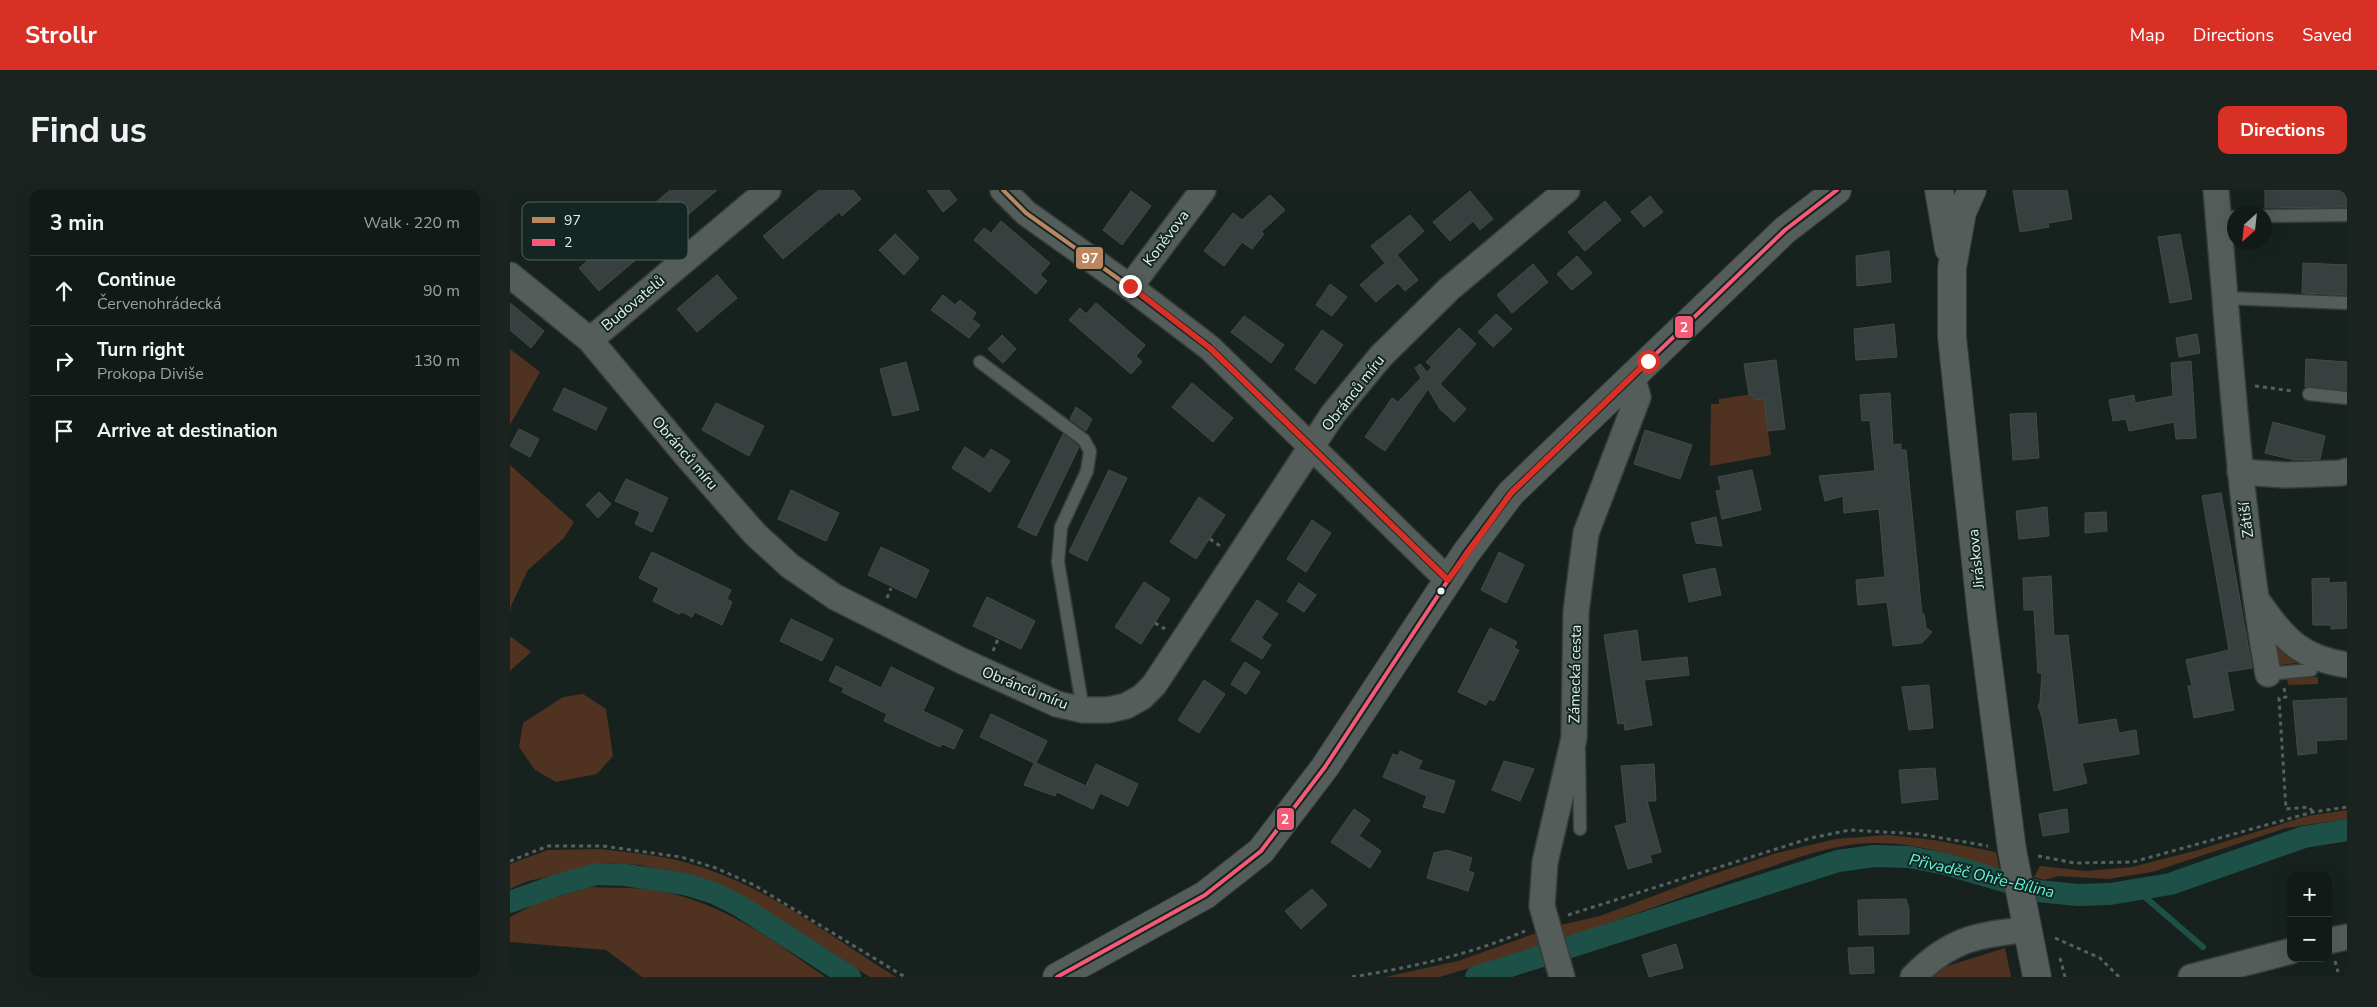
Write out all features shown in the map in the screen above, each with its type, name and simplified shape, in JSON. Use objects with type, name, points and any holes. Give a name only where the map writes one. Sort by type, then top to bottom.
[{"type":"street","name":"Budovatelů","points":[[688,257],[768,190]]},
{"type":"street","points":[[1003,190],[1026,213],[1130,286],[1210,348],[1310,448],[1448,580]]},
{"type":"street","name":"Koněvova","points":[[1130,286],[1203,190]]},
{"type":"street","name":"Obránců míru","points":[[510,275],[590,340],[755,534],[790,566],[849,606],[1056,704],[1083,710],[1108,710],[1126,706],[1142,697],[1154,685],[1333,414],[1381,356],[1449,289],[1567,190]]},
{"type":"street","points":[[1057,977],[1205,895],[1261,851],[1325,767],[1448,580],[1511,493],[1785,230],[1837,190]]},
{"type":"street","points":[[1939,190],[1952,268]]},
{"type":"street","name":"Jiráskova","points":[[1972,190],[1962,212],[1952,268],[1952,337],[1982,618],[2013,853],[2037,977]]},
{"type":"street","name":"Zátiší","points":[[2216,190],[2226,217],[2225,298],[2240,472],[2254,597],[2268,674]]},
{"type":"street","name":"Budovatelů","points":[[590,340],[685,260]]},
{"type":"street","name":"Zámecká cesta","points":[[1562,976],[1542,906],[1545,862],[1574,738],[1576,612],[1586,533],[1638,397],[1632,376]]},
{"type":"street","points":[[2240,472],[2286,475],[2341,473],[2347,471]]},
{"type":"street","points":[[2254,597],[2280,634],[2308,654],[2347,665]]},
{"type":"street","points":[[1913,977],[1930,960],[1967,939],[2026,925]]},
{"type":"street","points":[[2332,941],[2347,937]]},
{"type":"street","points":[[2191,977],[2287,951]]},
{"type":"lane","points":[[2272,216],[2347,215]]},
{"type":"lane","points":[[2225,298],[2347,304]]},
{"type":"lane","points":[[980,362],[1084,440],[1090,451],[1087,472],[1061,527],[1058,562],[1083,710]]},
{"type":"lane","points":[[2309,394],[2347,398]]},
{"type":"lane","points":[[2268,674],[2311,670],[2317,657]]},
{"type":"lane","points":[[1574,738],[1580,752],[1580,829]]},
{"type":"path","points":[[2232,383],[2309,394]]},
{"type":"path","points":[[2286,697],[2280,698],[2286,809],[2309,807],[2313,812]]},
{"type":"path","points":[[1352,977],[1418,966],[1495,944],[1546,924],[1811,838],[1850,830],[1919,834],[2075,863],[2133,862],[2313,812],[2347,807]]},
{"type":"path","points":[[510,861],[548,846],[603,846],[681,856],[716,868],[754,885],[904,977]]},
{"type":"path","points":[[2058,952],[2065,977]]},
{"type":"path","points":[[2100,958],[2119,977]]},
{"type":"shaded area","points":[[510,349],[540,372],[510,425]]},
{"type":"shaded area","points":[[1753,394],[1754,400],[1764,399],[1771,455],[1710,466],[1711,404],[1719,404],[1719,399]]},
{"type":"shaded area","points":[[510,465],[574,522],[564,538],[528,570],[511,606],[510,615]]},
{"type":"shaded area","points":[[510,636],[531,652],[510,671]]},
{"type":"shaded area","points":[[2279,643],[2305,662],[2280,665],[2276,646]]},
{"type":"shaded area","points":[[2318,677],[2318,684],[2288,685],[2287,678]]},
{"type":"shaded area","points":[[583,694],[606,709],[613,756],[597,774],[556,782],[535,770],[519,747],[523,723],[563,697]]},
{"type":"shaded area","points":[[2347,810],[2347,819],[2286,828],[2152,872],[2108,879],[2059,876],[2044,880],[2034,877],[2040,866],[2086,871],[2132,867],[2198,850],[2307,816]]},
{"type":"shaded area","points":[[1888,835],[1934,840],[1996,852],[2000,871],[1953,855],[1921,847],[1888,843],[1856,844],[1800,857],[1561,940],[1556,926],[1600,916],[1701,878],[1777,853],[1836,839]]},
{"type":"shaded area","points":[[601,849],[677,860],[727,877],[802,916],[896,977],[870,977],[736,893],[687,876],[640,865],[604,863],[525,882],[510,889],[510,864],[548,850]]},
{"type":"shaded area","points":[[590,887],[644,889],[670,893],[694,900],[740,921],[825,977],[642,977],[606,950],[510,942],[510,917],[541,901]]},
{"type":"shaded area","points":[[1539,932],[1542,946],[1440,977],[1385,977],[1458,961]]},
{"type":"shaded area","points":[[2005,948],[2011,977],[1929,977],[1935,970]]},
{"type":"building","points":[[670,190],[717,190],[688,215],[688,202],[656,202]]},
{"type":"building","points":[[819,190],[853,190],[861,199],[842,216],[839,212],[783,259],[763,236]]},
{"type":"building","points":[[927,190],[949,190],[957,200],[943,212]]},
{"type":"building","points":[[2013,190],[2067,190],[2072,219],[2048,223],[2049,227],[2020,232]]},
{"type":"building","points":[[2265,190],[2347,190],[2347,207],[2272,208],[2272,205],[2265,205]]},
{"type":"building","points":[[1131,191],[1151,206],[1122,245],[1103,230]]},
{"type":"building","points":[[1470,191],[1493,219],[1480,230],[1473,221],[1450,241],[1433,222]]},
{"type":"building","points":[[1270,195],[1285,210],[1261,232],[1264,234],[1252,249],[1242,242],[1224,266],[1204,251],[1233,213],[1242,220]]},
{"type":"building","points":[[1650,196],[1663,212],[1644,227],[1631,212]]},
{"type":"building","points":[[1605,201],[1621,220],[1585,251],[1568,232]]},
{"type":"building","points":[[1410,215],[1424,231],[1397,255],[1418,280],[1405,291],[1398,283],[1376,302],[1360,285],[1385,263],[1371,246]]},
{"type":"building","points":[[1001,221],[1050,263],[1040,275],[1047,281],[1036,294],[974,240],[984,228],[991,233]]},
{"type":"building","points":[[895,234],[919,258],[904,275],[879,250]]},
{"type":"building","points":[[2180,234],[2192,299],[2170,303],[2158,237]]},
{"type":"building","points":[[1889,251],[1891,282],[1857,286],[1856,256]]},
{"type":"building","points":[[1577,256],[1592,273],[1572,290],[1557,274]]},
{"type":"building","points":[[588,260],[635,260],[599,291],[579,268]]},
{"type":"building","points":[[2303,263],[2347,265],[2347,295],[2302,293]]},
{"type":"building","points":[[1533,264],[1548,282],[1512,313],[1497,295]]},
{"type":"building","points":[[717,275],[737,298],[697,332],[677,309]]},
{"type":"building","points":[[1330,284],[1347,297],[1332,316],[1316,305]]},
{"type":"building","points":[[943,295],[955,305],[960,300],[976,313],[972,319],[980,325],[969,338],[931,310]]},
{"type":"building","points":[[510,303],[544,331],[531,348],[510,330]]},
{"type":"building","points":[[1096,303],[1145,345],[1136,356],[1142,362],[1131,374],[1069,320],[1080,308],[1086,314]]},
{"type":"building","points":[[1496,314],[1512,329],[1493,347],[1478,332]]},
{"type":"building","points":[[1244,316],[1284,345],[1271,363],[1231,332]]},
{"type":"building","points":[[1894,324],[1897,357],[1856,360],[1854,329]]},
{"type":"building","points":[[1459,328],[1476,344],[1440,384],[1466,409],[1454,422],[1440,409],[1428,389],[1385,451],[1365,437],[1392,398],[1398,402],[1421,378],[1415,368],[1420,364],[1427,372],[1432,367],[1426,362]]},
{"type":"building","points":[[1322,330],[1343,345],[1315,384],[1295,369]]},
{"type":"building","points":[[2197,334],[2200,353],[2179,357],[2176,338]]},
{"type":"building","points":[[1002,335],[1016,349],[1003,363],[988,349]]},
{"type":"building","points":[[2306,359],[2347,362],[2347,390],[2305,387]]},
{"type":"building","points":[[1776,360],[1785,429],[1768,431],[1764,399],[1754,400],[1753,394],[1749,395],[1744,364]]},
{"type":"building","points":[[2191,361],[2196,438],[2176,439],[2174,422],[2129,431],[2126,419],[2113,421],[2109,400],[2134,395],[2135,403],[2173,396],[2171,363]]},
{"type":"building","points":[[906,362],[919,410],[893,416],[880,369]]},
{"type":"building","points":[[1192,383],[1233,418],[1213,442],[1172,407]]},
{"type":"building","points":[[564,388],[607,408],[596,430],[553,410]]},
{"type":"building","points":[[1890,393],[1893,445],[1901,444],[1901,450],[1906,450],[1922,614],[1924,614],[1926,628],[1932,632],[1922,643],[1893,646],[1887,602],[1858,605],[1856,580],[1885,577],[1879,509],[1844,513],[1843,496],[1825,501],[1819,476],[1875,471],[1870,420],[1862,421],[1860,395]]},
{"type":"building","points":[[716,403],[764,426],[749,456],[702,430]]},
{"type":"building","points":[[1076,407],[1092,419],[1086,431],[1070,419]]},
{"type":"building","points":[[2036,413],[2039,458],[2013,460],[2010,414]]},
{"type":"building","points":[[2273,422],[2325,436],[2320,459],[2294,460],[2265,453]]},
{"type":"building","points":[[519,429],[539,439],[530,457],[510,446]]},
{"type":"building","points":[[1645,430],[1692,445],[1680,479],[1634,464]]},
{"type":"building","points":[[1063,434],[1079,447],[1036,536],[1018,527]]},
{"type":"building","points":[[965,447],[984,459],[991,449],[1010,461],[990,492],[952,468]]},
{"type":"building","points":[[1109,470],[1127,478],[1087,561],[1069,552]]},
{"type":"building","points":[[1752,470],[1761,510],[1722,519],[1716,491],[1721,490],[1718,477]]},
{"type":"building","points":[[626,479],[668,498],[652,532],[635,524],[640,512],[615,501]]},
{"type":"building","points":[[791,490],[839,513],[826,541],[778,519]]},
{"type":"building","points":[[599,492],[611,504],[598,518],[586,505]]},
{"type":"building","points":[[2221,493],[2252,668],[2227,672],[2234,710],[2194,718],[2188,686],[2192,686],[2186,660],[2229,650],[2202,496]]},
{"type":"building","points":[[1199,497],[1225,515],[1196,559],[1170,542]]},
{"type":"building","points":[[2047,507],[2049,536],[2019,539],[2016,511]]},
{"type":"building","points":[[2106,512],[2107,531],[2085,533],[2085,513]]},
{"type":"building","points":[[1716,517],[1722,546],[1696,543],[1691,523]]},
{"type":"building","points":[[1312,520],[1331,533],[1306,572],[1287,559]]},
{"type":"building","points":[[881,547],[929,570],[916,598],[868,575]]},
{"type":"building","points":[[652,552],[731,590],[727,599],[732,602],[722,625],[695,612],[692,617],[682,612],[679,614],[653,601],[659,588],[639,578]]},
{"type":"building","points":[[1499,552],[1524,565],[1506,603],[1481,590]]},
{"type":"building","points":[[1715,568],[1721,595],[1689,602],[1683,575]]},
{"type":"building","points":[[2051,576],[2054,636],[2068,635],[2078,725],[2116,719],[2119,733],[2136,730],[2139,754],[2082,763],[2087,783],[2054,791],[2042,717],[2038,706],[2040,702],[2042,673],[2038,673],[2034,610],[2024,610],[2023,578]]},
{"type":"building","points":[[2329,578],[2329,583],[2346,582],[2347,628],[2331,629],[2331,625],[2313,625],[2312,579]]},
{"type":"building","points":[[1144,582],[1170,599],[1141,644],[1115,627]]},
{"type":"building","points":[[1299,583],[1316,595],[1304,612],[1287,601]]},
{"type":"building","points":[[987,597],[1035,621],[1021,649],[973,626]]},
{"type":"building","points":[[1257,600],[1278,614],[1261,638],[1271,645],[1262,659],[1231,640]]},
{"type":"building","points":[[791,619],[833,639],[822,661],[780,641]]},
{"type":"building","points":[[1490,628],[1517,642],[1514,648],[1519,650],[1494,701],[1489,699],[1486,705],[1458,692]]},
{"type":"building","points":[[1637,630],[1641,662],[1687,657],[1689,675],[1644,680],[1652,725],[1625,730],[1624,723],[1618,724],[1604,635]]},
{"type":"building","points":[[1245,662],[1260,672],[1246,694],[1231,684]]},
{"type":"building","points":[[836,666],[881,688],[891,667],[934,688],[923,711],[963,730],[954,749],[942,744],[940,747],[884,721],[887,714],[842,692],[844,688],[829,681]]},
{"type":"building","points":[[1204,680],[1225,694],[1199,733],[1178,720]]},
{"type":"building","points":[[1929,685],[1933,728],[1909,730],[1902,687]]},
{"type":"building","points":[[2347,698],[2347,739],[2316,741],[2317,753],[2298,755],[2293,701]]},
{"type":"building","points":[[991,714],[1047,741],[1036,763],[1086,786],[1096,764],[1138,784],[1128,806],[1100,793],[1093,809],[1057,792],[1055,796],[1024,785],[1034,763],[980,737]]},
{"type":"building","points":[[1400,751],[1422,761],[1418,769],[1455,781],[1444,813],[1423,807],[1427,796],[1383,777],[1393,754],[1398,756]]},
{"type":"building","points":[[1504,761],[1534,769],[1520,801],[1492,790]]},
{"type":"building","points":[[1654,764],[1656,801],[1647,801],[1661,852],[1650,855],[1652,862],[1628,869],[1615,826],[1627,823],[1621,766]]},
{"type":"building","points":[[1935,768],[1938,799],[1902,803],[1899,770]]},
{"type":"building","points":[[1354,809],[1370,820],[1359,836],[1381,851],[1370,868],[1331,842]]},
{"type":"building","points":[[2067,809],[2069,832],[2043,836],[2039,814]]},
{"type":"building","points":[[1447,850],[1472,858],[1468,871],[1474,873],[1468,891],[1427,878],[1434,853]]},
{"type":"building","points":[[1312,889],[1327,905],[1301,929],[1285,911]]},
{"type":"building","points":[[1906,899],[1909,909],[1909,934],[1859,935],[1858,900]]},
{"type":"building","points":[[1676,944],[1683,968],[1649,977],[1642,955]]},
{"type":"building","points":[[1873,947],[1874,973],[1850,974],[1848,948]]},
{"type":"waterway","name":"Přivaděč Ohře-Bílina","points":[[1476,977],[1838,861],[1874,856],[1909,857],[1945,864],[2038,891],[2078,895],[2110,894],[2170,884],[2304,837],[2347,830]]},
{"type":"waterway","name":"Přivaděč Ohře-Bílina","points":[[510,902],[557,885],[597,874],[625,875],[685,884],[714,893],[738,905],[850,977]]},
{"type":"waterway","points":[[2138,891],[2203,947]]},
{"type":"transit line","name":"97","points":[[1003,190],[1026,213],[1130,287],[1210,348],[1448,580]]},
{"type":"transit line","name":"2","points":[[1057,977],[1205,895],[1261,851],[1325,767],[1466,553],[1511,493],[1785,230],[1837,190]]},
{"type":"route","points":[[1130,286],[1210,348],[1310,448],[1448,580],[1511,493],[1648,361]]}]
